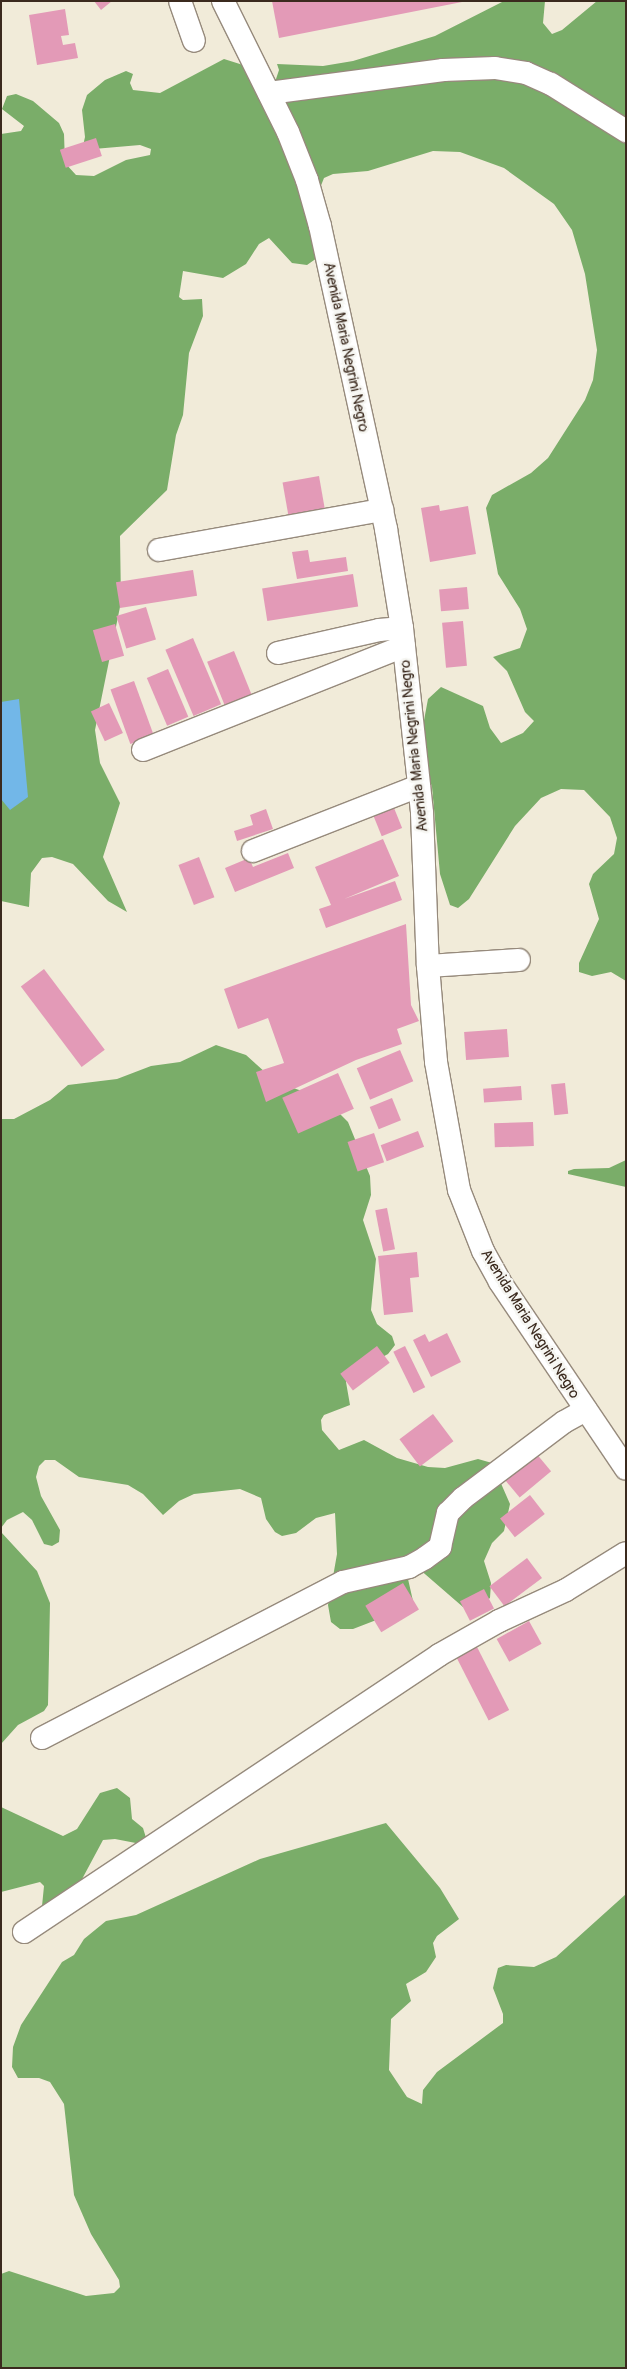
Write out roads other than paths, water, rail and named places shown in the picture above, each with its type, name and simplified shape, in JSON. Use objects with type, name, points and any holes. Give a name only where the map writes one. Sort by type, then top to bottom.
[{"type":"street","points":[[180,1],[194,41]]},
{"type":"street","name":"Avenida Maria Negrini Negro","points":[[223,1],[269,93],[307,180],[320,226],[382,510],[403,637],[419,786],[428,966],[436,1062],[459,1190],[482,1251],[500,1282],[626,1469]]},
{"type":"street","points":[[269,93],[443,70],[495,68],[526,73],[551,84],[626,131]]},
{"type":"street","points":[[159,550],[382,510]]},
{"type":"street","points":[[278,654],[379,630],[403,637]]},
{"type":"street","points":[[143,750],[403,637]]},
{"type":"street","points":[[253,851],[419,786]]},
{"type":"street","points":[[428,966],[519,960]]},
{"type":"street","points":[[42,1738],[343,1582],[409,1567],[425,1558],[440,1547],[448,1513],[463,1498],[564,1422],[586,1410]]},
{"type":"street","points":[[24,1932],[439,1655],[492,1624],[566,1590],[626,1553]]},
{"type":"water","points":[[19,699],[28,797],[10,810],[1,799],[1,702]]}]
